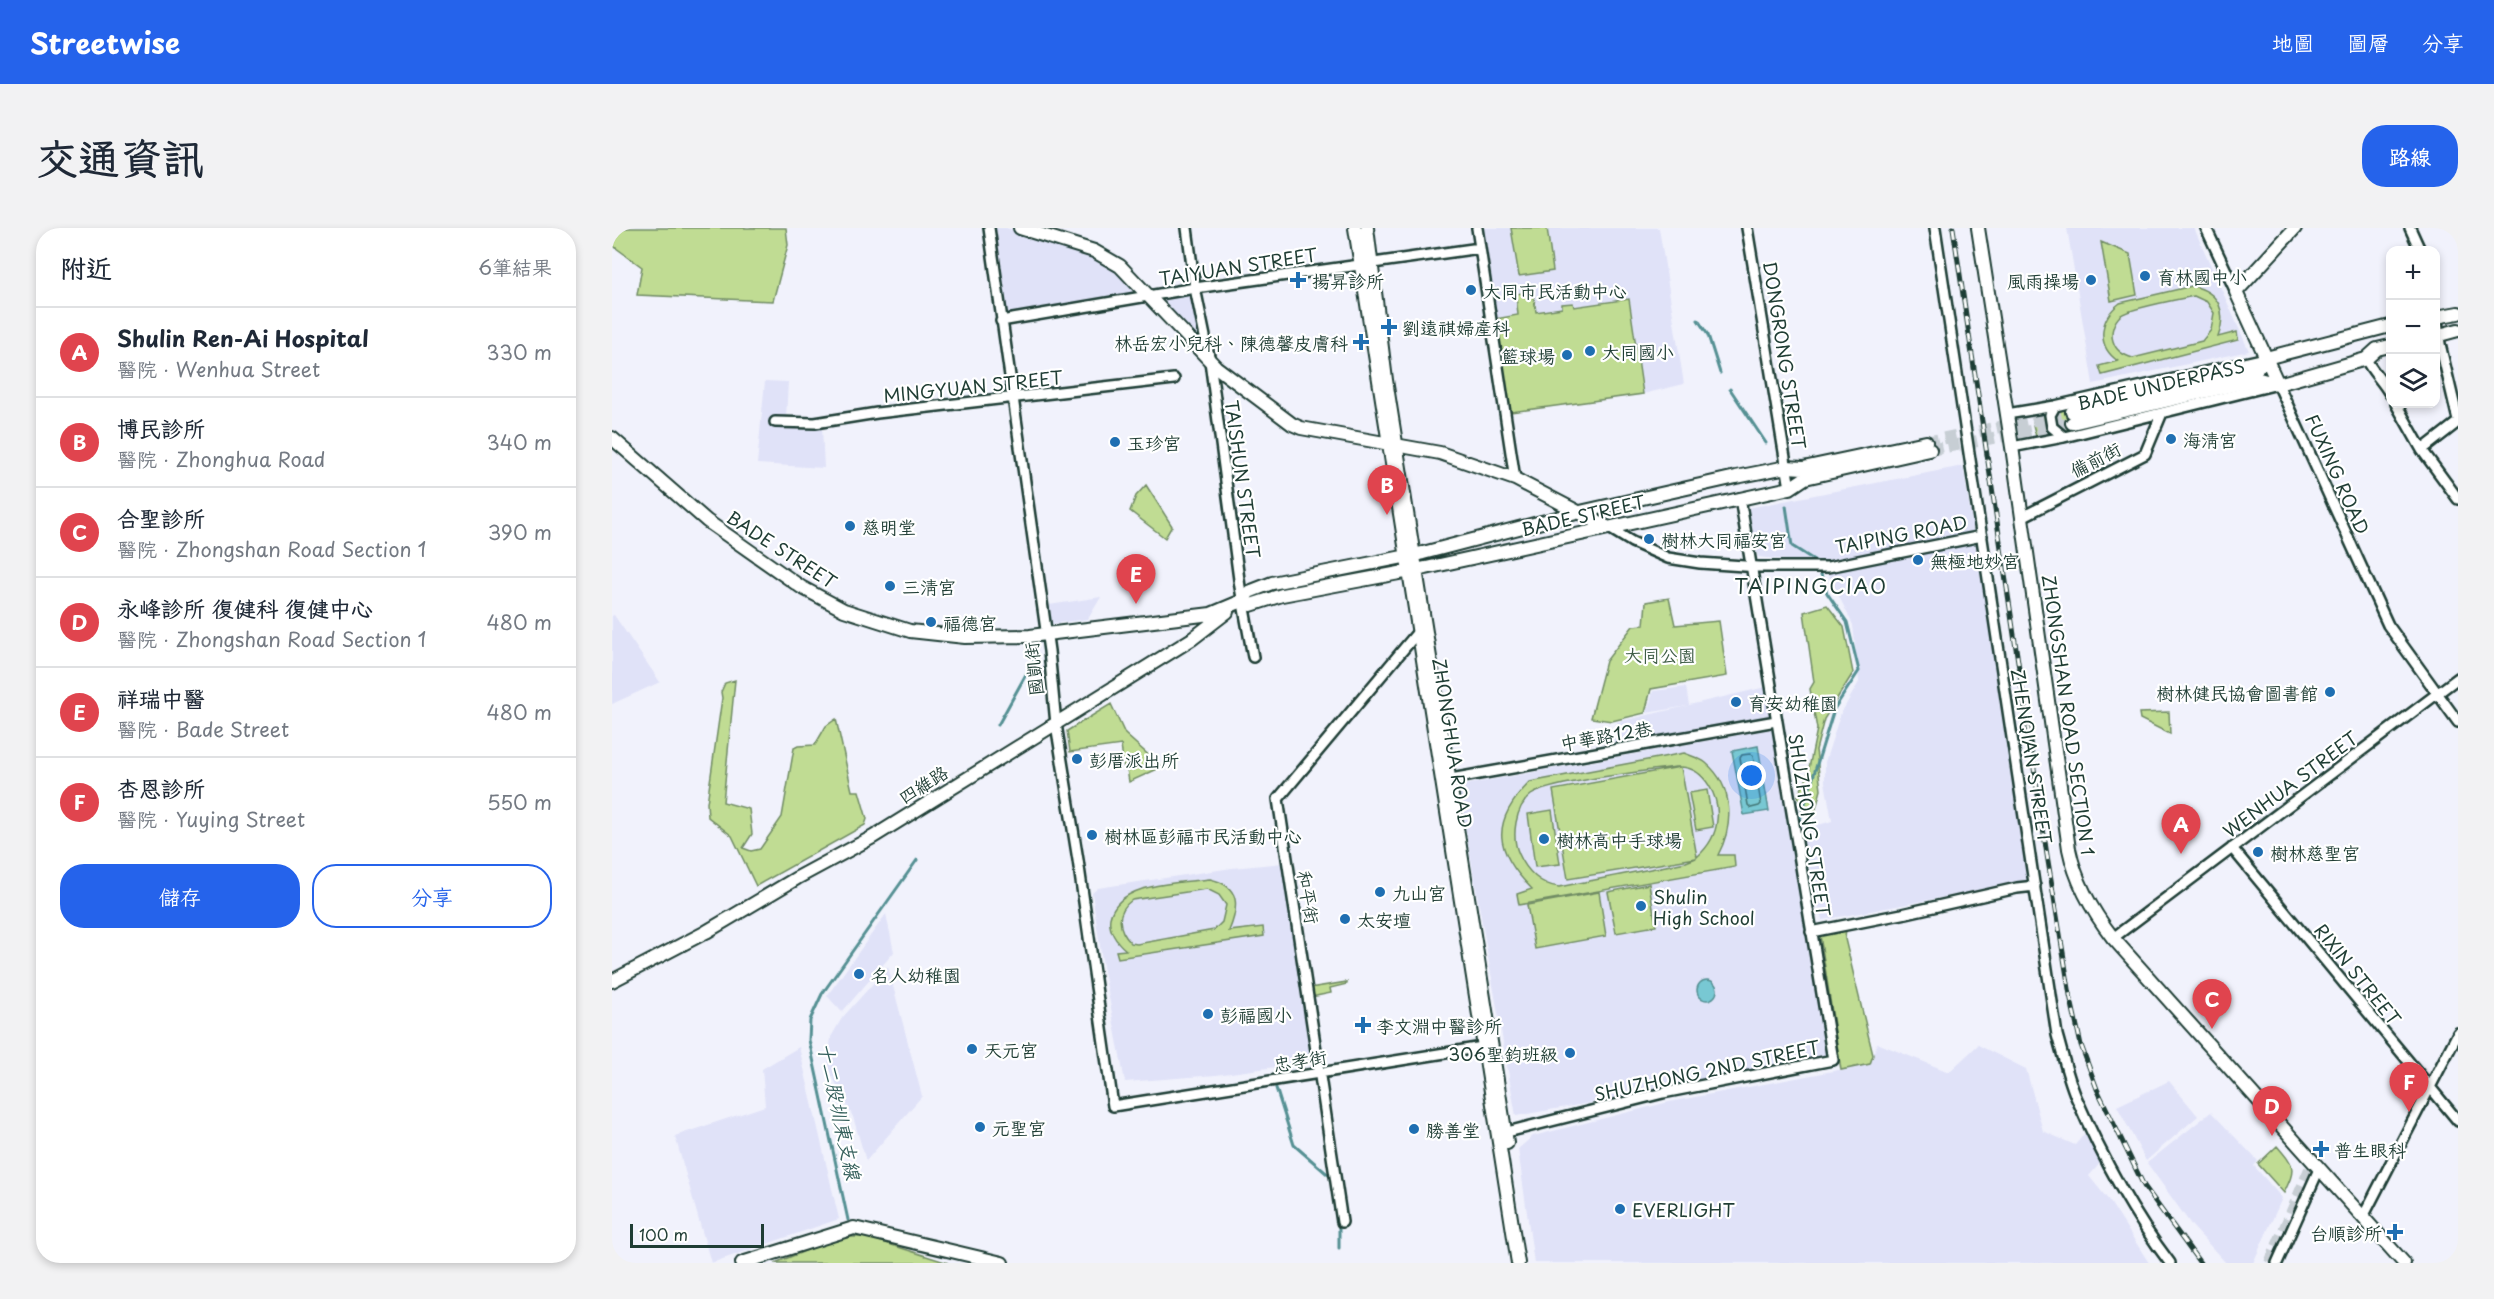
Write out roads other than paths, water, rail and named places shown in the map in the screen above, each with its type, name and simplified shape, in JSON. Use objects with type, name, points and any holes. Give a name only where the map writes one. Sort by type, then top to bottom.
[{"type":"street","name":"國凱街","points":[[988,228],[1047,635],[1056,724],[1113,1106]]},
{"type":"street","name":"TAIPING ROAD","points":[[1020,228],[1094,251],[1120,266],[1210,361],[1292,424],[1312,430],[1440,453],[1515,479],[1632,542],[1668,558],[1700,563],[1817,568],[1982,536]]},
{"type":"street","points":[[1187,228],[1195,288]]},
{"type":"street","name":"ZHONGHUA ROAD","points":[[1354,228],[1365,263],[1445,780],[1479,962],[1487,1047],[1518,1263]]},
{"type":"street","name":"ZHONGHUA ROAD","points":[[1365,263],[1367,228]]},
{"type":"street","points":[[1477,228],[1515,479]]},
{"type":"street","name":"DONGRONG STREET","points":[[1747,228],[1790,488]]},
{"type":"street","name":"ZHENQIAN STREET","points":[[1935,228],[2057,1035],[2076,1096],[2133,1208],[2170,1263]]},
{"type":"street","name":"ZHONGSHAN ROAD SECTION 1","points":[[1978,228],[2012,447],[2069,849],[2077,878],[2088,900],[2113,938],[2404,1263]]},
{"type":"street","name":"FUXING ROAD","points":[[2206,228],[2388,626],[2458,722]]},
{"type":"street","points":[[2236,292],[2295,228]]},
{"type":"street","points":[[2410,228],[2418,246]]},
{"type":"street","name":"TAIYUAN STREET","points":[[1001,321],[1195,288],[1480,248]]},
{"type":"street","name":"TAISHUN STREET","points":[[1195,288],[1210,361],[1242,601],[1252,657]]},
{"type":"street","points":[[2440,315],[2458,313]]},
{"type":"street","points":[[2007,414],[2055,406],[2266,358],[2355,333],[2386,327]]},
{"type":"street","points":[[2440,334],[2458,330]]},
{"type":"street","points":[[2012,447],[2064,437],[2278,384],[2366,358],[2377,349],[2386,347]]},
{"type":"street","points":[[2422,450],[2458,421],[2441,371],[2439,354]]},
{"type":"street","points":[[2266,358],[2258,375],[2278,384]]},
{"type":"street","points":[[2366,358],[2371,369],[2386,381]]},
{"type":"street","name":"BADE UNDERPASS","points":[[2072,417],[2258,375]]},
{"type":"street","name":"MINGYUAN STREET","points":[[775,422],[815,423],[877,413],[1174,380]]},
{"type":"street","points":[[2055,406],[2050,415],[2052,427],[2064,437]]},
{"type":"street","points":[[2398,408],[2422,450],[2458,499]]},
{"type":"street","name":"備前街","points":[[2022,517],[2145,454],[2162,413]]},
{"type":"street","name":"BADE STREET","points":[[612,438],[707,521],[801,586],[844,610],[880,623],[928,633],[965,637],[1047,635],[1211,615],[1242,601],[1249,592],[1272,583],[1410,555],[1580,512],[1787,467],[1804,473],[1928,446]]},
{"type":"street","name":"BADE STREET","points":[[1242,601],[1251,605],[1282,595],[1412,571],[1790,488],[1804,473]]},
{"type":"street","name":"SHUZHONG STREET","points":[[1740,498],[1811,932],[2035,886]]},
{"type":"street","name":"四維路","points":[[612,981],[696,938],[797,878],[873,837],[1197,636],[1242,601]]},
{"type":"street","name":"和平街","points":[[1342,1222],[1278,799],[1421,632]]},
{"type":"street","name":"WENHUA STREET","points":[[2113,938],[2458,678]]},
{"type":"street","name":"中華路12巷","points":[[1445,780],[1776,721]]},
{"type":"street","name":"RIXIN STREET","points":[[2232,848],[2458,1121]]},
{"type":"street","name":"SHUZHONG 2ND STREET","points":[[1501,1134],[1663,1093],[1833,1060],[1811,932]]},
{"type":"street","points":[[2363,1217],[2458,1034]]},
{"type":"street","name":"忠孝街","points":[[1113,1106],[1487,1047]]},
{"type":"street","points":[[2449,1051],[2458,1056]]},
{"type":"street","name":"ZHONGHUA ROAD","points":[[1501,1134],[1526,1263]]},
{"type":"street","points":[[2277,1263],[2319,1169]]},
{"type":"street","points":[[742,1263],[854,1228],[1002,1263]]},
{"type":"water","points":[[1758,746],[1769,811],[1744,815],[1732,751]]},
{"type":"water","points":[[1703,980],[1711,980],[1717,986],[1717,994],[1711,1000],[1703,1000],[1697,994],[1697,986]]},
{"type":"waterway","points":[[1698,320],[1708,335],[1720,373]]},
{"type":"waterway","points":[[1730,389],[1766,443]]},
{"type":"waterway","points":[[1786,506],[1792,546],[1817,562],[1827,593],[1847,622],[1859,671],[1834,709],[1798,826]]},
{"type":"waterway","name":"十二股圳東支線","points":[[998,725],[1035,658]]},
{"type":"waterway","name":"十二股圳東支線","points":[[848,1220],[809,1040],[810,1020],[822,994],[917,860]]},
{"type":"waterway","points":[[1276,1088],[1294,1145],[1333,1179]]},
{"type":"waterway","points":[[1339,1221],[1339,1248]]},
{"type":"tunnel","points":[[1926,442],[2072,412]]},
{"type":"tunnel","points":[[1930,450],[2072,423]]},
{"type":"tunnel","points":[[2270,1263],[2313,1162]]},
{"type":"railway","points":[[1953,228],[2047,855],[2070,995],[2081,1045],[2097,1089],[2144,1186],[2200,1263]]},
{"type":"place","name":"育林國中小","points":[[2145,276]]},
{"type":"place","name":"揚昇診所","points":[[1298,280]]},
{"type":"place","name":"風雨操場","points":[[2091,280]]},
{"type":"place","name":"大同市民活動中心","points":[[1471,290]]},
{"type":"place","name":"劉遠祺婦產科","points":[[1389,327]]},
{"type":"place","name":"林岳宏小兒科、陳德馨皮膚科","points":[[1361,342]]},
{"type":"place","name":"大同國小","points":[[1590,351]]},
{"type":"place","name":"籃球場","points":[[1567,355]]},
{"type":"place","name":"海清宮","points":[[2171,439]]},
{"type":"place","name":"玉珍宮","points":[[1115,442]]},
{"type":"place","name":"博民診所","points":[[1387,515]]},
{"type":"place","name":"慈明堂","points":[[850,526]]},
{"type":"place","name":"樹林大同福安宮","points":[[1649,539]]},
{"type":"place","name":"無極地妙宮","points":[[1918,560]]},
{"type":"place","name":"三清宮","points":[[890,586]]},
{"type":"place","name":"祥瑞中醫","points":[[1136,604]]},
{"type":"place","name":"福德宮","points":[[931,622]]},
{"type":"place","name":"樹林健民協會圖書館","points":[[2330,692]]},
{"type":"place","name":"育安幼稚園","points":[[1736,702]]},
{"type":"place","name":"彭厝派出所","points":[[1077,759]]},
{"type":"place","name":"樹林區彭福市民活動中心","points":[[1092,835]]},
{"type":"place","name":"樹林高中手球場","points":[[1544,839]]},
{"type":"place","name":"樹林慈聖宮","points":[[2258,852]]},
{"type":"place","name":"Shulin Ren-Ai Hospital","points":[[2181,854]]},
{"type":"place","name":"九山宮","points":[[1380,892]]},
{"type":"place","name":"Shulin High School","points":[[1641,906]]},
{"type":"place","name":"太安壇","points":[[1345,919]]},
{"type":"place","name":"名人幼稚園","points":[[859,974]]},
{"type":"place","name":"彭福國小","points":[[1208,1014]]},
{"type":"place","name":"李文淵中醫診所","points":[[1363,1025]]},
{"type":"place","name":"合聖診所","points":[[2212,1029]]},
{"type":"place","name":"天元宮","points":[[972,1049]]},
{"type":"place","name":"306聖鈞班級","points":[[1570,1053]]},
{"type":"place","name":"杏恩診所","points":[[2409,1112]]},
{"type":"place","name":"元聖宮","points":[[980,1127]]},
{"type":"place","name":"勝善堂","points":[[1414,1129]]},
{"type":"place","name":"永峰診所 復健科 復健中心","points":[[2272,1136]]},
{"type":"place","name":"普生眼科","points":[[2321,1149]]},
{"type":"place","name":"EVERLIGHT","points":[[1620,1209]]},
{"type":"place","name":"台順診所","points":[[2395,1232]]},
{"type":"district","name":"TAIPINGCIAO","points":[[1811,586]]},
{"type":"park label","name":"大同公園","points":[[1660,654]]}]
